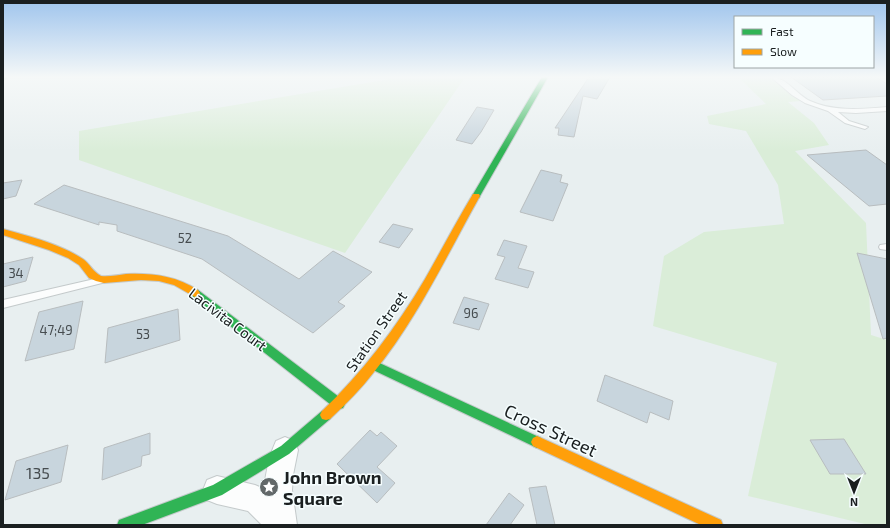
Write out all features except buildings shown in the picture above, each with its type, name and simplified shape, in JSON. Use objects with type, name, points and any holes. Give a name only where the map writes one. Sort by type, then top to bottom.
[{"type":"street","name":"Station Street","points":[[124,525],[217,490],[285,450],[339,404],[373,365],[407,315],[531,102]]},
{"type":"street","points":[[3,232],[69,255],[82,262],[91,276],[100,280]]},
{"type":"street","name":"Lacivita Court","points":[[100,280],[144,276],[170,279],[187,287],[339,404]]},
{"type":"street","name":"Cross Street","points":[[373,365],[716,525]]},
{"type":"street","points":[[282,525],[278,475],[285,450]]},
{"type":"street","points":[[217,490],[255,499],[267,508],[282,525]]},
{"type":"lane","points":[[808,102],[829,109],[848,111],[887,110]]},
{"type":"lane","points":[[829,109],[847,122],[865,127]]},
{"type":"lane","name":"Lacivita Court","points":[[3,304],[100,280]]},
{"type":"green space","points":[[255,102],[448,102],[345,253],[79,160],[79,131]]},
{"type":"green space","points":[[764,102],[793,102],[788,102],[814,123],[829,145],[795,151],[866,223],[871,335],[887,340],[887,525],[869,525],[748,496],[777,363],[653,326],[664,256],[704,232],[784,224],[778,185],[746,131],[709,124],[707,116],[766,104]]},
{"type":"traffic: fast","points":[[476,196],[531,102]]},
{"type":"traffic: fast","points":[[195,293],[339,404]]},
{"type":"traffic: fast","points":[[373,365],[537,442]]},
{"type":"traffic: fast","points":[[124,525],[217,490],[285,450],[326,415]]},
{"type":"traffic: slow","points":[[326,415],[349,393],[371,368],[391,341],[410,312],[476,196]]},
{"type":"traffic: slow","points":[[3,232],[52,248],[71,256],[83,263],[95,278],[101,280],[141,277],[159,278],[177,283],[195,293]]},
{"type":"traffic: slow","points":[[537,442],[716,525]]},
{"type":"place","name":"John Brown Square","points":[[269,487]]}]
